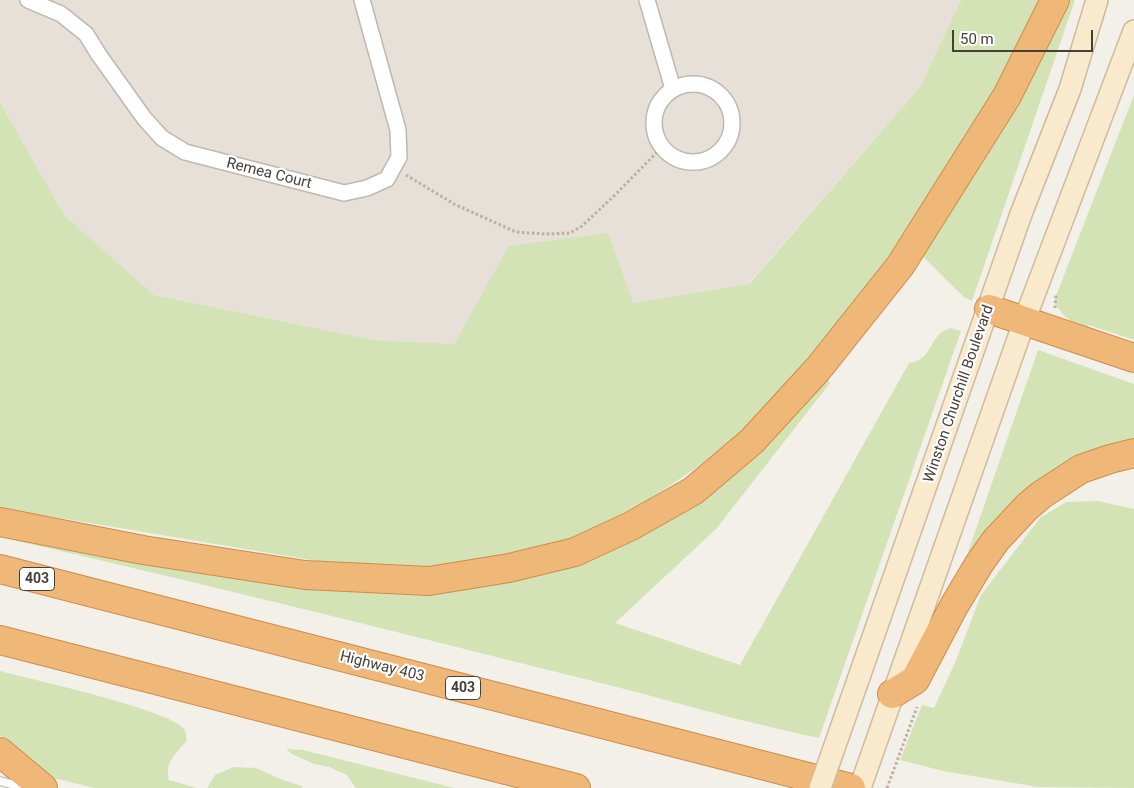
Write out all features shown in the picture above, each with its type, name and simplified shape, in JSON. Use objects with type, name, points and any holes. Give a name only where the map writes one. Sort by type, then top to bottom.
[{"type":"highway","points":[[0,522],[143,550],[305,575],[429,581],[509,568],[575,552],[631,526],[693,491],[752,441],[818,369],[900,266],[1007,96],[1055,0]]},
{"type":"highway","points":[[989,309],[1134,358]]},
{"type":"highway","points":[[892,694],[914,680],[979,564],[996,540],[1027,507],[1041,495],[1080,470],[1134,453]]},
{"type":"highway","name":"Highway 403","points":[[0,569],[851,788]]},
{"type":"highway","points":[[0,640],[576,788]]},
{"type":"highway","points":[[0,752],[43,788]]},
{"type":"main road","name":"Winston Churchill Boulevard","points":[[820,788],[1021,214],[1070,89],[1097,0]]},
{"type":"main road","points":[[860,788],[1025,321],[1134,31]]},
{"type":"street","name":"Remea Court","points":[[28,0],[61,14],[86,34],[144,118],[162,138],[185,152],[344,193],[367,188],[387,179],[394,167]]},
{"type":"street","points":[[362,0],[398,130],[399,158],[394,167]]},
{"type":"street","points":[[647,0],[673,89]]},
{"type":"street","points":[[698,83],[710,87],[721,94],[729,105],[733,117],[728,143],[720,153],[709,160],[696,163],[683,161],[671,156],[662,147],[656,135],[654,122],[656,109],[663,98],[673,89],[685,84],[698,83]]},
{"type":"lane","points":[[0,781],[29,788]]},
{"type":"path","points":[[394,167],[454,204],[516,232],[570,233],[582,226],[662,147]]},
{"type":"path","points":[[887,788],[911,723]]},
{"type":"shaded area","points":[[0,0],[961,0],[920,87],[748,284],[633,303],[510,246],[454,344],[374,340],[154,295],[64,215],[0,102]]},
{"type":"green space","points":[[961,0],[1044,0],[1004,76],[897,248],[835,330],[763,411],[735,437],[696,468],[648,500],[556,545],[448,566],[399,567],[329,563],[0,508],[0,102],[64,215],[154,295],[374,340],[454,344],[509,246],[608,233],[633,303],[749,284],[920,87]]},
{"type":"green space","points":[[1064,0],[1075,0],[972,301],[964,297],[921,255]]},
{"type":"green space","points":[[1134,95],[1134,340],[1089,325],[1086,330],[1076,325],[1060,311],[1054,301]]},
{"type":"green space","points":[[951,328],[961,331],[819,738],[295,607],[0,537],[0,531],[311,585],[600,553],[826,378],[830,383],[716,529],[615,623],[740,665],[909,363],[921,359],[937,337]]},
{"type":"green space","points":[[1038,350],[1134,384],[1134,445],[975,555],[968,552]]},
{"type":"green space","points":[[1098,501],[1134,509],[1134,788],[1038,787],[943,771],[900,760],[922,705],[934,708],[955,663],[981,595],[1040,518],[1066,502]]},
{"type":"green space","points":[[0,671],[128,704],[174,721],[184,729],[187,740],[170,763],[168,768],[169,780],[197,788],[94,788],[50,777],[0,735]]},
{"type":"green space","points":[[286,749],[303,750],[454,788],[356,788],[347,775],[329,767],[314,764],[292,754]]},
{"type":"green space","points":[[234,767],[256,768],[302,786],[302,788],[207,788],[215,775]]}]
